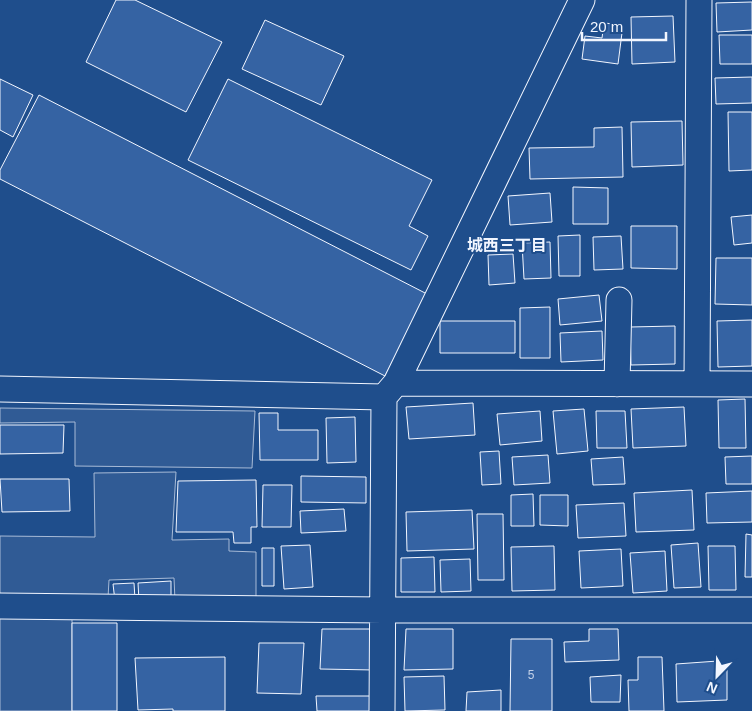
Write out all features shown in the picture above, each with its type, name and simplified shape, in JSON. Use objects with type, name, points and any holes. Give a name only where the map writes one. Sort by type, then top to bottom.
[{"type":"street","points":[[382,711],[383,610],[390,390],[582,0]]},
{"type":"street","points":[[697,383],[698,0]]},
{"type":"street","points":[[617,384],[619,300]]},
{"type":"street","points":[[0,389],[390,390],[617,384],[752,384]]},
{"type":"street","points":[[0,606],[383,610],[752,610]]},
{"type":"shaded area","points":[[0,408],[255,411],[252,468],[75,466],[75,422],[0,423]]},
{"type":"shaded area","points":[[176,472],[172,540],[229,539],[229,551],[256,552],[256,601],[175,601],[174,578],[109,580],[108,598],[0,599],[0,536],[95,537],[94,473]]},
{"type":"shaded area","points":[[0,614],[72,614],[72,711],[0,711]]},
{"type":"building","points":[[116,0],[135,0],[222,42],[186,112],[86,62]]},
{"type":"building","points":[[752,2],[752,30],[717,32],[716,3]]},
{"type":"building","points":[[673,16],[675,62],[632,64],[631,17]]},
{"type":"building","points":[[265,20],[344,56],[321,105],[242,69]]},
{"type":"building","points":[[604,23],[623,25],[618,64],[582,59],[585,36],[602,38]]},
{"type":"building","points":[[719,35],[752,35],[752,64],[720,64]]},
{"type":"building","points":[[752,77],[752,103],[716,104],[715,78]]},
{"type":"building","points":[[0,79],[33,95],[13,137],[0,130]]},
{"type":"building","points":[[228,79],[432,180],[409,226],[428,236],[411,270],[188,160]]},
{"type":"building","points":[[39,95],[427,294],[385,376],[0,179],[0,170]]},
{"type":"building","points":[[728,112],[752,112],[752,170],[729,171]]},
{"type":"building","points":[[682,121],[683,165],[632,167],[631,122]]},
{"type":"building","points":[[622,127],[623,177],[530,179],[529,148],[594,147],[594,128]]},
{"type":"building","points":[[573,187],[608,188],[608,224],[573,224]]},
{"type":"building","points":[[550,193],[552,222],[510,225],[508,196]]},
{"type":"building","points":[[752,215],[752,243],[734,245],[731,217]]},
{"type":"building","points":[[631,226],[677,226],[677,269],[631,268]]},
{"type":"building","points":[[580,235],[580,276],[559,276],[558,236]]},
{"type":"building","points":[[621,236],[623,269],[594,270],[593,237]]},
{"type":"building","points":[[550,242],[551,278],[524,279],[522,243]]},
{"type":"building","points":[[513,254],[515,283],[489,285],[488,255]]},
{"type":"building","points":[[716,258],[752,258],[752,305],[715,304]]},
{"type":"building","points":[[599,295],[602,321],[560,325],[558,299]]},
{"type":"building","points":[[550,307],[550,358],[520,358],[520,308]]},
{"type":"building","points":[[752,320],[752,366],[718,367],[717,321]]},
{"type":"building","points":[[440,321],[515,321],[515,353],[440,353]]},
{"type":"building","points":[[675,326],[675,364],[631,365],[630,327]]},
{"type":"building","points":[[602,331],[603,360],[561,362],[560,333]]},
{"type":"building","points":[[745,399],[746,448],[719,448],[718,400]]},
{"type":"building","points":[[473,403],[475,435],[409,439],[406,407]]},
{"type":"building","points":[[684,407],[686,446],[633,448],[631,409]]},
{"type":"building","points":[[584,409],[588,451],[557,454],[553,411]]},
{"type":"building","points":[[540,411],[542,441],[500,445],[497,414]]},
{"type":"building","points":[[596,411],[625,411],[627,448],[597,448]]},
{"type":"building","points":[[259,413],[278,413],[278,430],[318,430],[318,460],[260,460]]},
{"type":"building","points":[[355,417],[356,462],[327,463],[326,418]]},
{"type":"building","points":[[0,425],[64,425],[63,453],[0,454]]},
{"type":"building","points":[[499,451],[501,484],[482,485],[480,452]]},
{"type":"building","points":[[548,455],[550,483],[514,485],[512,457]]},
{"type":"building","points":[[752,456],[752,484],[726,484],[725,457]]},
{"type":"building","points":[[623,457],[625,484],[593,485],[591,459]]},
{"type":"building","points":[[301,476],[366,477],[366,503],[301,502]]},
{"type":"building","points":[[0,479],[69,479],[70,511],[2,512]]},
{"type":"building","points":[[256,480],[257,527],[251,527],[251,543],[234,543],[233,532],[176,532],[178,481]]},
{"type":"building","points":[[263,485],[292,485],[291,527],[262,527]]},
{"type":"building","points":[[692,490],[694,530],[636,532],[634,493]]},
{"type":"building","points":[[752,491],[752,522],[707,523],[706,493]]},
{"type":"building","points":[[533,494],[534,526],[511,526],[511,495]]},
{"type":"building","points":[[540,495],[568,495],[568,526],[540,525]]},
{"type":"building","points":[[624,503],[626,536],[578,538],[576,505]]},
{"type":"building","points":[[344,509],[346,531],[301,533],[300,511]]},
{"type":"building","points":[[472,510],[474,549],[407,551],[406,512]]},
{"type":"building","points":[[477,514],[503,514],[504,580],[478,580]]},
{"type":"building","points":[[746,534],[752,535],[752,577],[745,577]]},
{"type":"building","points":[[698,543],[701,587],[674,588],[671,545]]},
{"type":"building","points":[[310,545],[313,587],[284,589],[281,546]]},
{"type":"building","points":[[554,546],[555,590],[512,591],[511,547]]},
{"type":"building","points":[[708,546],[735,546],[736,590],[709,590]]},
{"type":"building","points":[[262,548],[274,548],[274,586],[262,586]]},
{"type":"building","points":[[621,549],[623,586],[581,588],[579,551]]},
{"type":"building","points":[[665,551],[667,591],[633,593],[630,553]]},
{"type":"building","points":[[434,557],[435,592],[401,592],[401,558]]},
{"type":"building","points":[[470,559],[471,591],[441,592],[440,560]]},
{"type":"building","points":[[171,581],[171,599],[139,601],[138,583]]},
{"type":"building","points":[[134,583],[135,599],[115,601],[113,584]]},
{"type":"building","points":[[72,623],[117,623],[117,711],[72,711]]},
{"type":"building","points":[[322,629],[375,629],[374,670],[320,669]]},
{"type":"building","points":[[406,629],[453,629],[453,669],[404,670]]},
{"type":"building","points":[[589,629],[618,629],[619,660],[565,662],[564,642],[589,641]]},
{"type":"building","points":[[511,639],[552,639],[552,711],[510,711]]},
{"type":"building","points":[[259,643],[304,643],[301,694],[257,693]]},
{"type":"building","points":[[225,657],[225,711],[138,710],[135,658]]},
{"type":"building","points":[[638,657],[662,657],[664,711],[629,711],[628,680],[638,680]]},
{"type":"building","points":[[718,661],[719,668],[727,668],[727,700],[677,702],[676,664]]},
{"type":"building","points":[[621,675],[620,702],[591,702],[590,677]]},
{"type":"building","points":[[444,676],[445,710],[405,711],[404,677]]},
{"type":"building","points":[[501,690],[501,711],[466,711],[467,692]]},
{"type":"building","points":[[316,696],[371,696],[371,711],[317,711]]},
{"type":"district","name":"城西三丁目","points":[[507,245]]}]
